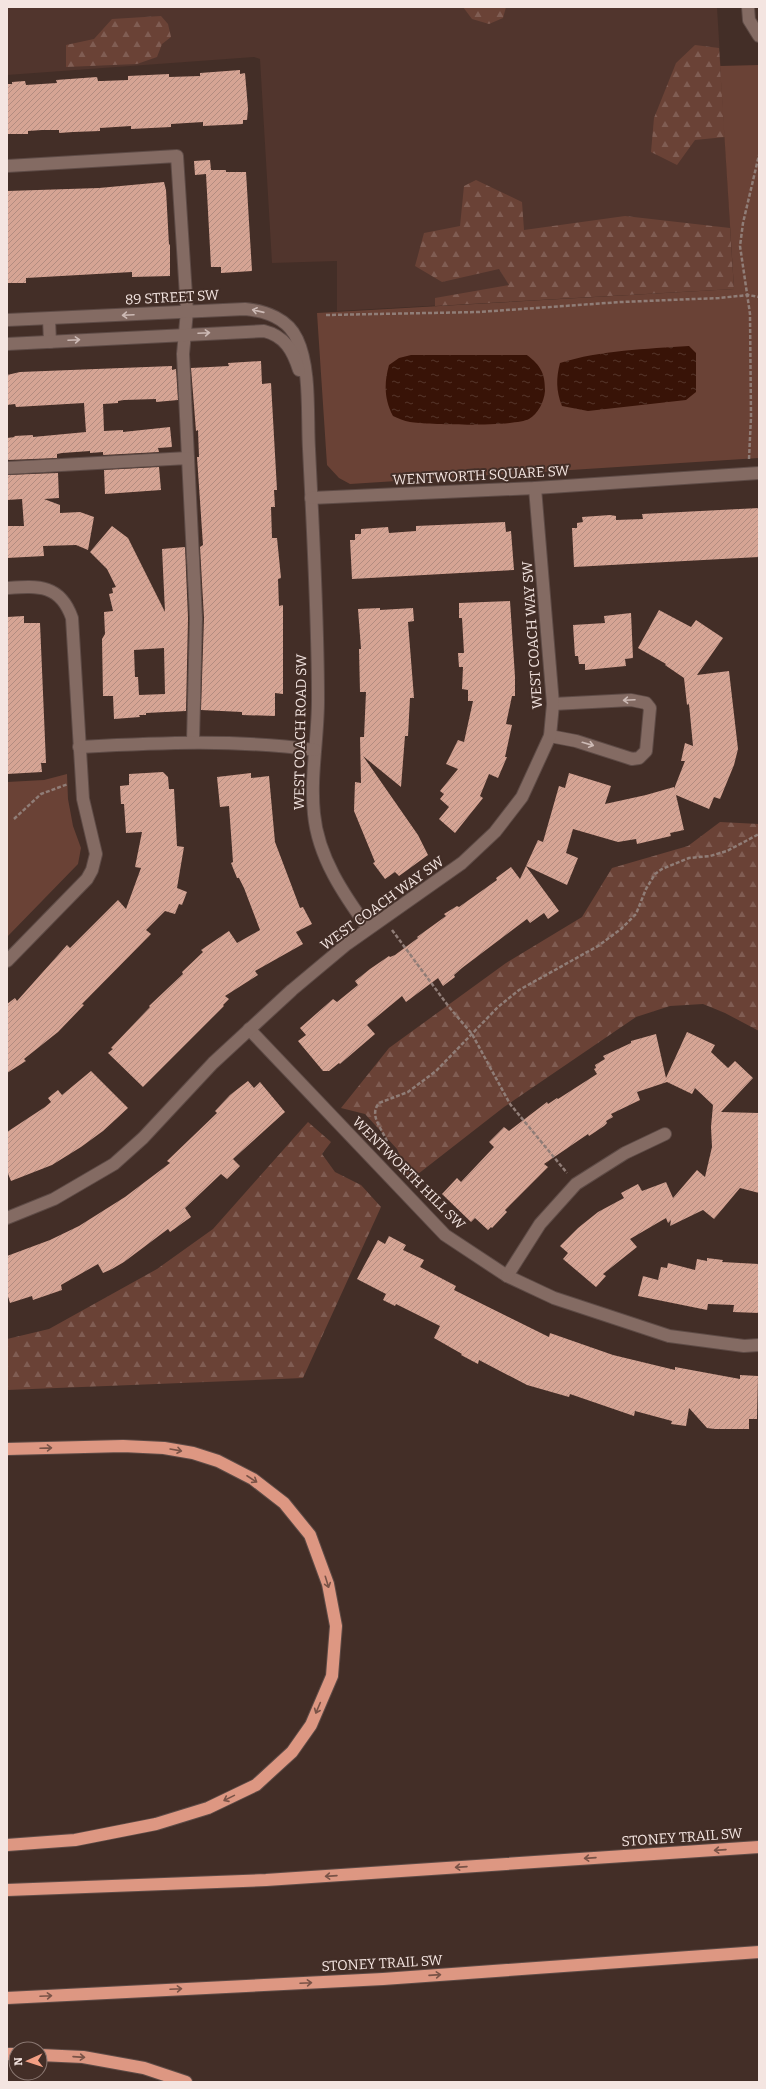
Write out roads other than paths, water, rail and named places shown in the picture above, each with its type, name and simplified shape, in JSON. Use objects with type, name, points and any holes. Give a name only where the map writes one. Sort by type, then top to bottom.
[{"type":"highway","points":[[7,1450],[123,1446],[164,1448],[193,1453],[218,1461],[253,1479],[284,1503],[310,1535],[328,1584],[336,1626],[332,1676],[311,1725],[292,1752],[256,1785],[208,1808],[156,1824],[75,1840],[7,1845]]},
{"type":"highway","name":"STONEY TRAIL SW","points":[[7,1890],[266,1880],[759,1847]]},
{"type":"highway","name":"STONEY TRAIL SW","points":[[7,1998],[383,1979],[759,1952]]},
{"type":"highway","points":[[48,2055],[83,2057],[144,2068],[186,2082]]},
{"type":"street","points":[[748,7],[749,20],[759,36]]},
{"type":"street","points":[[7,166],[177,156],[187,312],[183,354],[196,618],[193,742]]},
{"type":"street","name":"89 STREET SW","points":[[7,320],[225,309],[255,310],[282,321],[292,329],[300,347],[306,390]]},
{"type":"street","points":[[49,319],[50,342]]},
{"type":"street","points":[[7,344],[264,331],[279,337],[284,341],[297,363],[306,390],[311,498]]},
{"type":"street","points":[[7,468],[188,458]]},
{"type":"street","name":"WENTWORTH SQUARE SW","points":[[311,498],[535,488],[754,474]]},
{"type":"street","name":"WEST COACH WAY SW","points":[[7,1218],[54,1199],[114,1164],[142,1138],[213,1063],[292,990],[368,928],[462,863],[495,832],[522,797],[550,736],[553,704],[535,488]]},
{"type":"street","name":"WEST COACH ROAD SW","points":[[311,498],[318,702],[313,781],[314,816],[321,842],[332,872],[345,896],[368,928]]},
{"type":"street","points":[[7,588],[42,588],[62,598],[72,618],[81,779],[86,814],[95,845],[96,854],[92,870],[87,879],[7,961]]},
{"type":"street","points":[[550,736],[576,741],[632,759],[639,758],[646,751],[650,708],[646,703],[636,700],[553,704]]},
{"type":"street","points":[[79,747],[193,742],[248,743],[315,750]]},
{"type":"street","name":"WENTWORTH HILL SW","points":[[249,1029],[445,1235],[506,1276],[554,1298],[669,1336],[744,1346],[759,1345]]},
{"type":"street","points":[[506,1276],[540,1224],[576,1184],[625,1153],[665,1134]]},
{"type":"water","points":[[689,346],[696,353],[696,392],[686,400],[588,411],[562,406],[557,384],[560,363],[591,355],[640,349]]},
{"type":"water","points":[[411,355],[527,355],[539,366],[543,375],[545,391],[543,399],[540,407],[532,417],[520,422],[452,424],[420,423],[403,420],[393,416],[390,410],[386,397],[386,378],[389,365],[399,358]]}]
